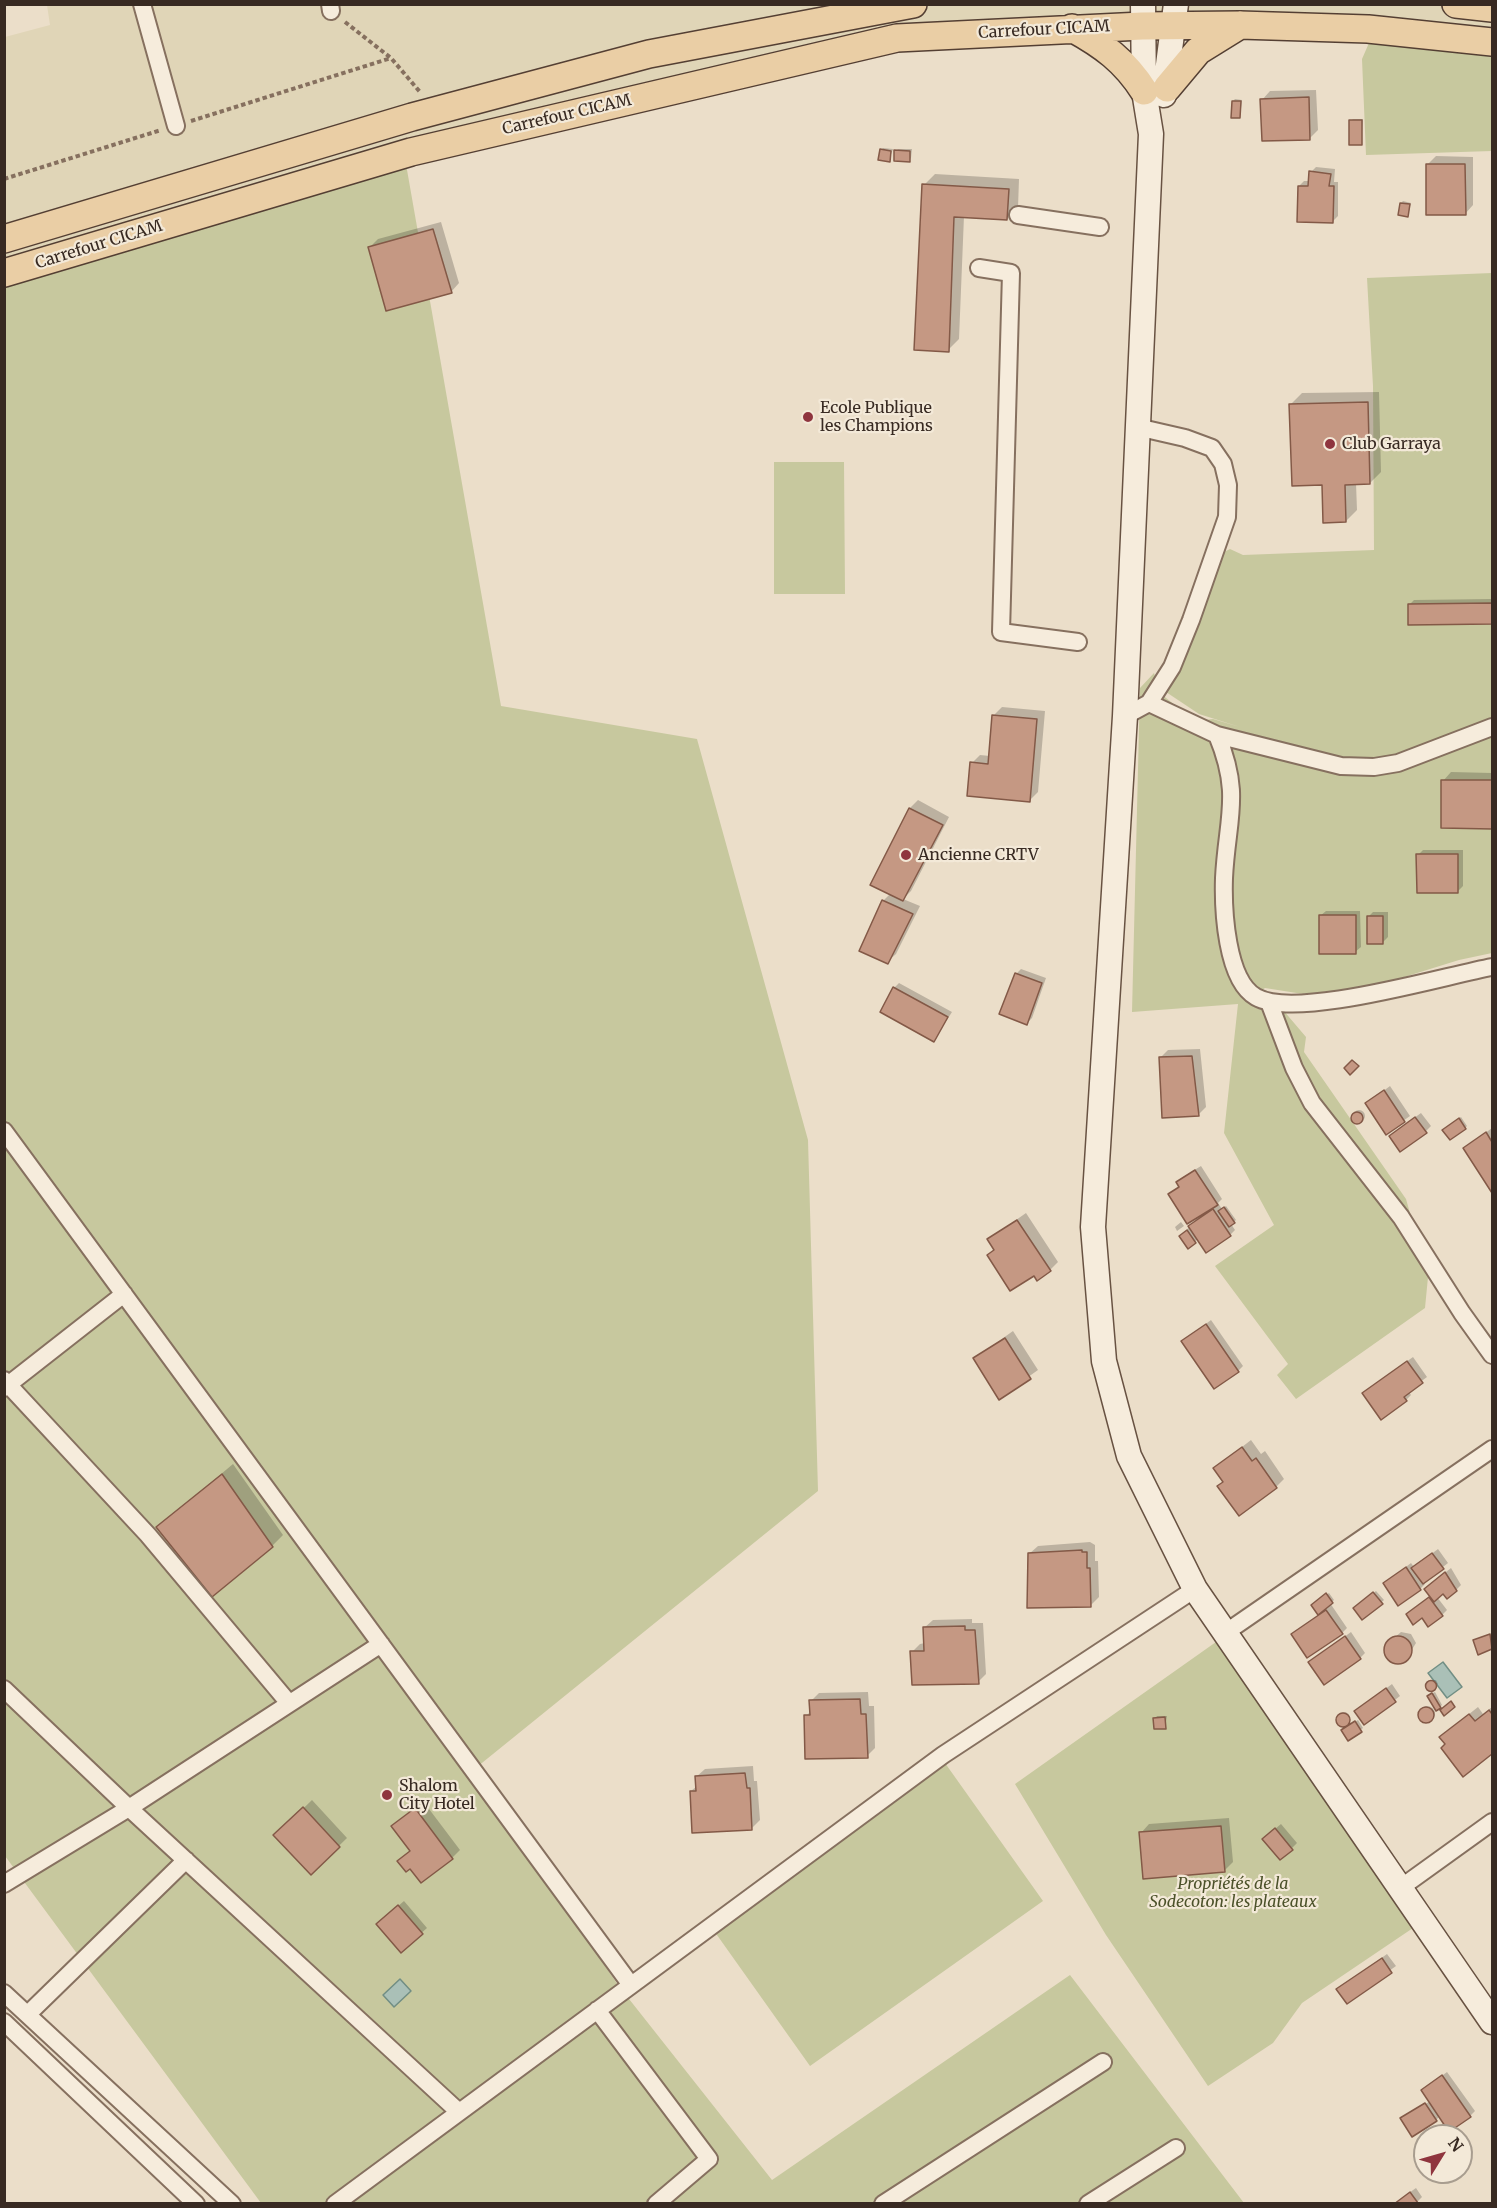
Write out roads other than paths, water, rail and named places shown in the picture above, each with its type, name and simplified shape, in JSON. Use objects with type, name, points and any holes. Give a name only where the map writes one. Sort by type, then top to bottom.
[{"type":"main road","points":[[4,239],[437,111],[650,54],[913,4]]},
{"type":"main road","points":[[1456,4],[1492,8]]},
{"type":"main road","name":"Carrefour CICAM","points":[[4,273],[411,152],[897,38],[1072,28],[1143,15],[1176,15],[1240,25],[1368,29],[1492,42]]},
{"type":"main road","points":[[1072,28],[1114,53],[1131,71],[1156,89],[1198,51],[1240,25]]},
{"type":"street","points":[[142,4],[176,126]]},
{"type":"street","points":[[1143,15],[1156,89]]},
{"type":"street","points":[[1176,15],[1156,89],[1150,134],[1125,716],[1093,1227],[1104,1361],[1129,1456],[1194,1589],[1492,2022]]},
{"type":"street","points":[[1018,215],[1100,226]]},
{"type":"street","points":[[979,268],[1011,273],[1001,632],[1078,642]]},
{"type":"street","points":[[1125,716],[1149,703],[1172,667],[1227,517],[1228,485],[1223,465],[1212,448],[1185,438],[1137,427]]},
{"type":"street","points":[[1149,703],[1216,735],[1341,766],[1374,767],[1398,763],[1492,727]]},
{"type":"street","points":[[1216,735],[1228,764],[1232,786],[1232,811],[1224,879],[1230,950],[1240,981],[1254,997],[1283,1004],[1353,997],[1492,967]]},
{"type":"street","points":[[1269,1002],[1294,1068],[1312,1103],[1401,1217],[1462,1313],[1492,1355]]},
{"type":"street","points":[[4,1131],[631,1985]]},
{"type":"street","points":[[124,1294],[6,1384],[148,1535],[288,1702]]},
{"type":"street","points":[[1225,1633],[1492,1449]]},
{"type":"street","points":[[335,2204],[943,1755],[1194,1589]]},
{"type":"street","points":[[4,1884],[129,1808],[288,1702],[381,1644]]},
{"type":"street","points":[[4,1689],[129,1808],[459,2112]]},
{"type":"street","points":[[1399,1889],[1492,1822]]},
{"type":"street","points":[[28,2014],[186,1860]]},
{"type":"street","points":[[4,1993],[232,2204]]},
{"type":"street","points":[[597,2010],[709,2159],[656,2204]]},
{"type":"street","points":[[4,2022],[196,2204]]},
{"type":"street","points":[[883,2204],[1103,2062]]},
{"type":"street","points":[[1088,2204],[1176,2148]]},
{"type":"place","name":"Ecole Publique les Champions","points":[[808,417]]},
{"type":"place","name":"Club Garraya","points":[[1330,444]]},
{"type":"place","name":"Ancienne CRTV","points":[[906,855]]},
{"type":"place","name":"Shalom City Hotel","points":[[387,1795]]},
{"type":"park label","name":"Propriétés de la Sodecoton: les plateaux","points":[[1233,1893]]}]
